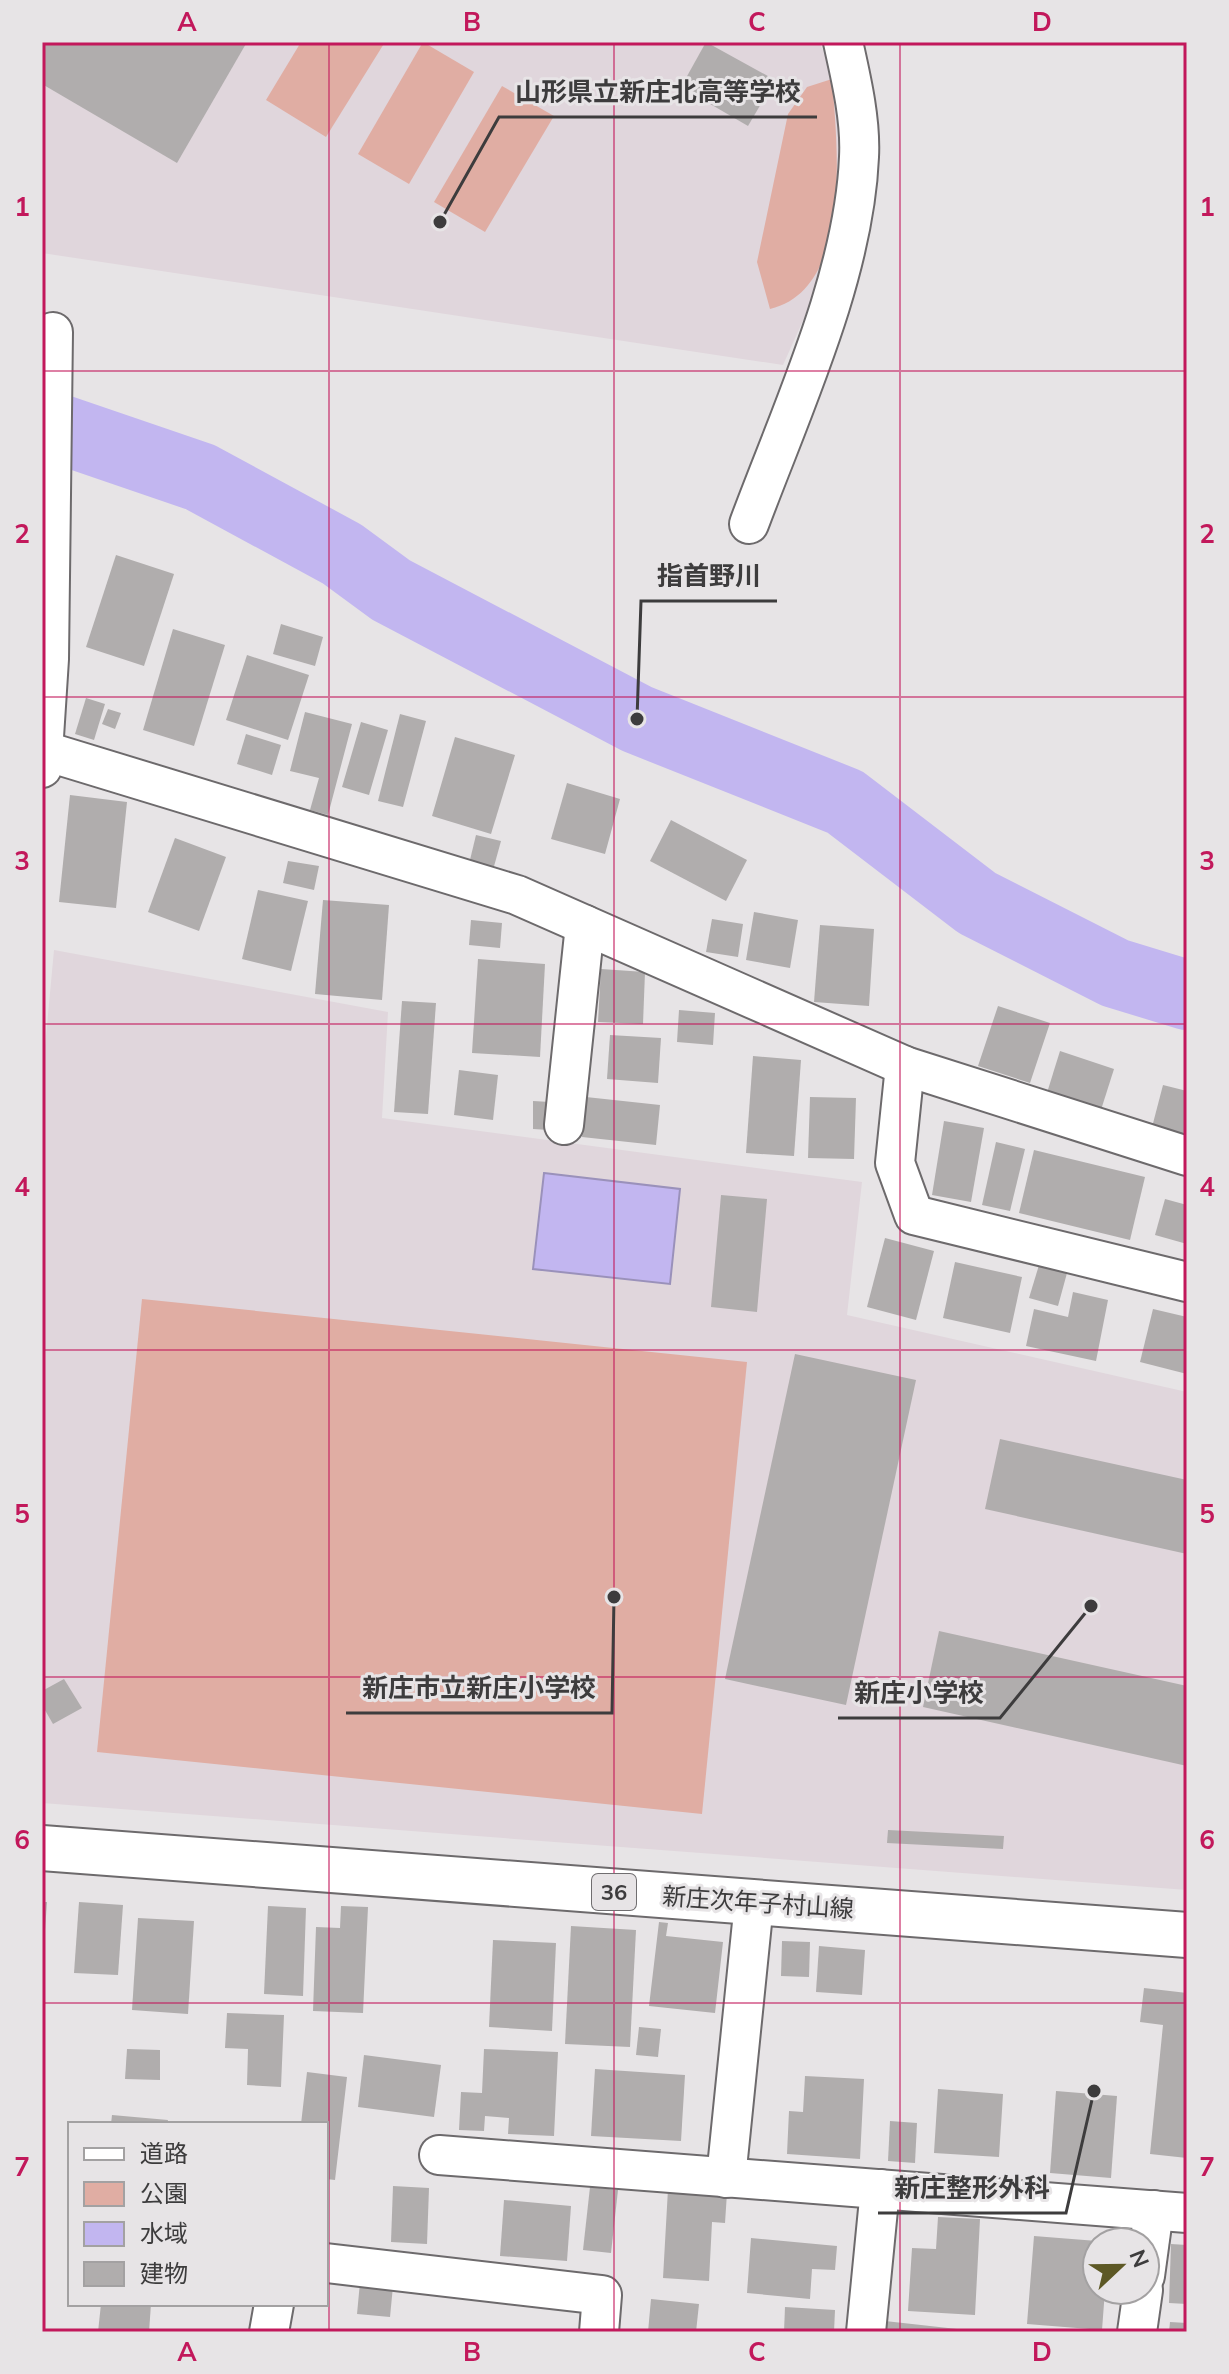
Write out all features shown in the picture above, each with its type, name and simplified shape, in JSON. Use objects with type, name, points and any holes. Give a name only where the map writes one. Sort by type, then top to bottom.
[{"type":"main road","name":"新庄次年子村山線","points":[[42,1848],[1187,1935]]},
{"type":"street","points":[[749,524],[834,291],[854,219],[859,153],[843,42]]},
{"type":"street","points":[[53,332],[49,659],[43,760],[517,895],[905,1066],[1187,1156]]},
{"type":"street","points":[[564,1125],[585,925]]},
{"type":"street","points":[[905,1066],[895,1163],[914,1215],[1187,1282]]},
{"type":"street","points":[[726,2178],[754,1903]]},
{"type":"street","points":[[439,2155],[1171,2212],[1161,2237]]},
{"type":"street","points":[[866,2332],[880,2189]]},
{"type":"street","points":[[328,2263],[602,2295],[599,2332]]},
{"type":"street","points":[[269,2332],[274,2306]]},
{"type":"street","points":[[1137,2332],[1141,2306]]},
{"type":"shaded area","points":[[42,42],[819,42],[840,88],[842,192],[832,256],[783,365],[42,253]]},
{"type":"shaded area","points":[[54,950],[388,1012],[382,1118],[862,1182],[847,1315],[1187,1392],[1187,1890],[42,1803],[42,1079]]},
{"type":"green space","points":[[301,42],[385,42],[326,137],[266,100]]},
{"type":"green space","points":[[423,42],[474,72],[409,184],[358,154]]},
{"type":"green space","points":[[832,79],[837,175],[828,245],[816,274],[797,296],[770,309],[757,262],[788,114],[807,87]]},
{"type":"green space","points":[[502,86],[554,116],[485,232],[434,202]]},
{"type":"green space","points":[[142,1299],[747,1362],[702,1814],[97,1752]]},
{"type":"water","points":[[544,1173],[680,1189],[670,1284],[533,1269]]},
{"type":"building","points":[[42,42],[247,42],[177,163],[42,84]]},
{"type":"building","points":[[706,42],[775,80],[748,126],[681,87]]},
{"type":"building","points":[[116,555],[174,574],[144,666],[86,647]]},
{"type":"building","points":[[281,624],[323,637],[315,666],[273,654]]},
{"type":"building","points":[[173,629],[225,645],[194,746],[143,730]]},
{"type":"building","points":[[247,655],[309,675],[288,740],[226,720]]},
{"type":"building","points":[[86,698],[105,704],[94,740],[75,734]]},
{"type":"building","points":[[108,709],[121,713],[115,729],[102,724]]},
{"type":"building","points":[[305,712],[352,724],[328,815],[310,810],[319,778],[290,771]]},
{"type":"building","points":[[400,714],[426,721],[403,807],[378,801]]},
{"type":"building","points":[[361,722],[388,730],[369,795],[342,787]]},
{"type":"building","points":[[246,734],[281,745],[272,775],[237,764]]},
{"type":"building","points":[[455,737],[515,755],[491,834],[432,816]]},
{"type":"building","points":[[567,783],[620,799],[605,854],[551,839]]},
{"type":"building","points":[[70,795],[127,802],[116,908],[59,902]]},
{"type":"building","points":[[671,820],[747,860],[726,901],[650,861]]},
{"type":"building","points":[[476,835],[501,841],[493,870],[469,864]]},
{"type":"building","points":[[175,838],[226,857],[199,931],[148,912]]},
{"type":"building","points":[[288,861],[319,866],[314,890],[283,883]]},
{"type":"building","points":[[258,890],[308,901],[291,971],[242,959]]},
{"type":"building","points":[[323,900],[389,905],[382,1000],[315,994]]},
{"type":"building","points":[[754,912],[798,920],[790,968],[746,960]]},
{"type":"building","points":[[712,919],[743,924],[738,957],[706,952]]},
{"type":"building","points":[[471,920],[502,923],[500,948],[469,945]]},
{"type":"building","points":[[820,925],[874,929],[869,1006],[814,1002]]},
{"type":"building","points":[[478,959],[545,964],[540,1057],[472,1053]]},
{"type":"building","points":[[601,969],[645,972],[643,1024],[598,1022]]},
{"type":"building","points":[[402,1001],[436,1003],[428,1114],[394,1112]]},
{"type":"building","points":[[998,1006],[1050,1023],[1030,1083],[978,1066]]},
{"type":"building","points":[[679,1010],[715,1013],[713,1045],[677,1042]]},
{"type":"building","points":[[610,1035],[661,1038],[658,1083],[607,1079]]},
{"type":"building","points":[[1060,1051],[1114,1069],[1100,1113],[1046,1096]]},
{"type":"building","points":[[753,1056],[801,1060],[794,1156],[746,1153]]},
{"type":"building","points":[[459,1070],[498,1075],[493,1120],[454,1115]]},
{"type":"building","points":[[1163,1085],[1187,1091],[1187,1141],[1151,1131]]},
{"type":"building","points":[[586,1097],[660,1105],[656,1145],[582,1137]]},
{"type":"building","points":[[810,1097],[856,1098],[854,1159],[808,1158]]},
{"type":"building","points":[[533,1101],[550,1102],[549,1130],[533,1129]]},
{"type":"building","points":[[944,1121],[984,1128],[971,1202],[932,1195]]},
{"type":"building","points":[[996,1142],[1025,1149],[1010,1211],[982,1205]]},
{"type":"building","points":[[1034,1150],[1145,1177],[1130,1240],[1019,1213]]},
{"type":"building","points":[[721,1195],[767,1199],[757,1312],[711,1307]]},
{"type":"building","points":[[1165,1199],[1187,1205],[1187,1244],[1155,1235]]},
{"type":"building","points":[[885,1238],[934,1251],[916,1320],[867,1307]]},
{"type":"building","points":[[955,1262],[1022,1277],[1010,1333],[943,1318]]},
{"type":"building","points":[[1039,1265],[1067,1273],[1058,1306],[1029,1298]]},
{"type":"building","points":[[1073,1292],[1108,1300],[1096,1361],[1026,1346],[1034,1309],[1068,1317]]},
{"type":"building","points":[[1153,1309],[1187,1317],[1187,1374],[1140,1362]]},
{"type":"building","points":[[795,1354],[916,1380],[846,1705],[725,1679]]},
{"type":"building","points":[[1000,1439],[1187,1480],[1187,1554],[985,1509]]},
{"type":"building","points":[[939,1631],[1187,1686],[1187,1766],[923,1707]]},
{"type":"building","points":[[64,1679],[82,1708],[53,1724],[42,1705],[42,1691]]},
{"type":"building","points":[[888,1830],[1004,1836],[1003,1849],[887,1843]]},
{"type":"building","points":[[42,1902],[47,1902],[44,1943],[42,1943]]},
{"type":"building","points":[[79,1902],[123,1905],[118,1975],[74,1973]]},
{"type":"building","points":[[268,1906],[306,1908],[303,1996],[264,1994]]},
{"type":"building","points":[[341,1906],[368,1907],[363,2013],[313,2011],[316,1927],[340,1928]]},
{"type":"building","points":[[138,1918],[194,1921],[188,2014],[132,2010]]},
{"type":"building","points":[[659,1922],[668,1923],[666,1936],[723,1942],[715,2013],[649,2006]]},
{"type":"building","points":[[571,1926],[636,1930],[630,2047],[565,2044]]},
{"type":"building","points":[[493,1940],[556,1943],[552,2031],[489,2027]]},
{"type":"building","points":[[782,1941],[810,1942],[809,1977],[781,1976]]},
{"type":"building","points":[[819,1946],[865,1950],[862,1995],[816,1992]]},
{"type":"building","points":[[1144,1988],[1187,1993],[1187,2158],[1150,2154],[1163,2025],[1140,2022]]},
{"type":"building","points":[[227,2013],[284,2015],[281,2087],[247,2085],[248,2049],[225,2048]]},
{"type":"building","points":[[639,2027],[661,2029],[658,2057],[636,2055]]},
{"type":"building","points":[[127,2049],[160,2050],[160,2080],[125,2079]]},
{"type":"building","points":[[484,2049],[558,2052],[554,2136],[508,2134],[509,2118],[485,2116],[484,2131],[459,2130],[461,2092],[482,2093]]},
{"type":"building","points":[[364,2055],[441,2065],[434,2117],[358,2107]]},
{"type":"building","points":[[595,2069],[685,2075],[681,2141],[591,2136]]},
{"type":"building","points":[[307,2072],[347,2077],[335,2180],[328,2179],[328,2122],[301,2122]]},
{"type":"building","points":[[805,2076],[864,2079],[860,2159],[787,2154],[789,2111],[803,2112]]},
{"type":"building","points":[[938,2089],[1003,2094],[999,2157],[934,2153]]},
{"type":"building","points":[[1056,2091],[1117,2096],[1111,2178],[1050,2173]]},
{"type":"building","points":[[112,2115],[168,2120],[168,2122],[111,2122]]},
{"type":"building","points":[[890,2121],[917,2123],[915,2163],[888,2161]]},
{"type":"building","points":[[393,2186],[429,2188],[427,2244],[391,2242]]},
{"type":"building","points":[[590,2187],[618,2190],[611,2253],[583,2250]]},
{"type":"building","points":[[668,2189],[727,2193],[725,2223],[712,2222],[709,2281],[663,2278]]},
{"type":"building","points":[[504,2200],[571,2206],[567,2261],[500,2256]]},
{"type":"building","points":[[938,2217],[980,2219],[975,2315],[908,2311],[912,2248],[936,2249]]},
{"type":"building","points":[[1034,2236],[1081,2240],[1081,2306],[1104,2306],[1102,2330],[1027,2324]]},
{"type":"building","points":[[751,2238],[837,2246],[835,2270],[812,2269],[810,2299],[747,2293]]},
{"type":"building","points":[[1171,2244],[1187,2245],[1187,2304],[1169,2303]]},
{"type":"building","points":[[360,2282],[393,2286],[390,2317],[357,2314]]},
{"type":"building","points":[[651,2299],[699,2304],[696,2332],[648,2332]]},
{"type":"building","points":[[101,2306],[151,2306],[149,2332],[98,2332]]},
{"type":"building","points":[[785,2307],[835,2310],[834,2332],[784,2332]]},
{"type":"building","points":[[885,2321],[966,2330],[884,2332]]},
{"type":"building","points":[[1170,2322],[1187,2323],[1187,2332],[1169,2332]]},
{"type":"waterway","points":[[42,423],[200,477],[342,554],[391,590],[637,719],[845,802],[977,903],[1115,973],[1187,995]]},
{"type":"place","name":"山形県立新庄北高等学校","points":[[440,222]]},
{"type":"place","name":"指首野川","points":[[637,719]]},
{"type":"place","name":"新庄市立新庄小学校","points":[[614,1597]]},
{"type":"place","name":"新庄小学校","points":[[1091,1606]]},
{"type":"place","name":"新庄整形外科","points":[[1094,2091]]}]
